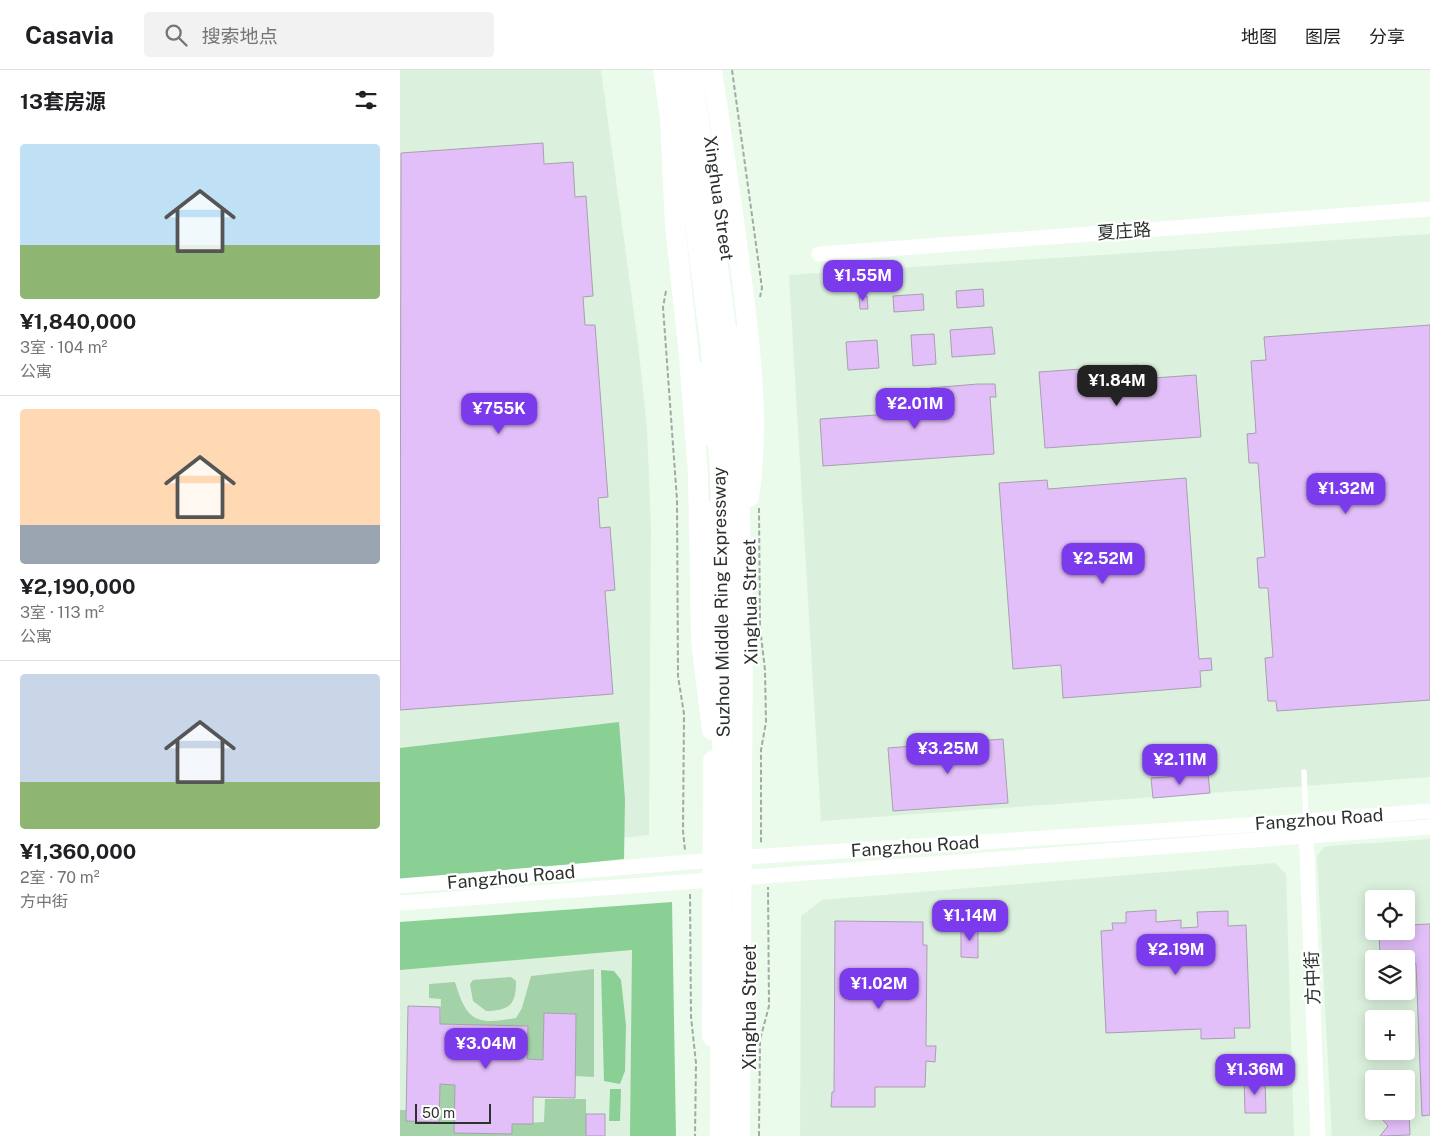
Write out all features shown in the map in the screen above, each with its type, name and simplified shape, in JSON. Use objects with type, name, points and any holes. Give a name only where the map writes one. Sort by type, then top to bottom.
[{"type":"highway","points":[[671,70],[670,150],[675,226],[693,402],[698,475],[701,640],[712,734]]},
{"type":"highway","name":"Suzhou Middle Ring Expressway","points":[[671,70],[708,332],[720,472],[723,638],[720,1136]]},
{"type":"highway","name":"Suzhou Middle Ring Expressway","points":[[692,70],[730,350],[739,471],[742,546],[740,1136]]},
{"type":"highway","points":[[712,70],[747,323],[754,404],[754,463],[742,546]]},
{"type":"main road","points":[[662,70],[683,224],[703,401],[710,545],[712,734],[710,1136]]},
{"type":"main road","name":"Xinghua Street","points":[[702,70],[745,399],[758,876],[749,1136]]},
{"type":"main road","name":"夏庄路","points":[[819,254],[1430,209]]},
{"type":"main road","name":"Fangzhou Road","points":[[400,886],[712,860],[1306,821],[1430,811]]},
{"type":"main road","name":"方中街","points":[[1306,821],[1318,1136]]},
{"type":"main road","name":"Fangzhou Road","points":[[400,903],[1430,827]]},
{"type":"lane","points":[[1304,772],[1306,821]]},
{"type":"path","points":[[732,70],[762,288],[758,305]]},
{"type":"path","points":[[668,283],[663,307],[677,500],[678,676],[684,714],[683,831],[687,862]]},
{"type":"path","points":[[757,857],[760,823],[761,750],[766,722],[765,670],[760,627],[759,502]]},
{"type":"path","points":[[758,876],[769,894],[769,1006],[760,1040],[759,1136]]},
{"type":"path","points":[[688,882],[691,1017],[696,1063],[695,1136]]},
{"type":"shaded area","points":[[400,70],[601,70],[638,343],[647,429],[651,527],[649,835],[400,861]]},
{"type":"shaded area","points":[[1430,234],[1430,777],[821,821],[789,275]]},
{"type":"shaded area","points":[[619,722],[625,799],[624,859],[400,882],[400,748]]},
{"type":"shaded area","points":[[1430,839],[1430,1136],[1332,1136],[1317,856],[1324,847]]},
{"type":"shaded area","points":[[1275,863],[1286,874],[1294,1136],[800,1136],[801,916],[822,900]]},
{"type":"shaded area","points":[[672,902],[676,1136],[630,1136],[632,950],[400,970],[400,922]]},
{"type":"shaded area","points":[[651,911],[646,1136],[400,1136],[400,927]]},
{"type":"shaded area","points":[[594,969],[594,1077],[575,1076],[576,1014],[544,1013],[543,1060],[527,1059],[528,1026],[440,1024],[441,999],[429,998],[429,984],[455,982],[464,1005],[475,1018],[491,1021],[516,1018],[522,1008],[531,976]]},
{"type":"shaded area","points":[[601,970],[614,971],[621,980],[626,1025],[625,1071],[620,1084],[604,1081]]},
{"type":"shaded area","points":[[511,977],[516,981],[516,989],[515,996],[510,1005],[501,1009],[486,1011],[473,1001],[470,984],[473,980]]},
{"type":"shaded area","points":[[440,1084],[455,1085],[512,1133],[512,1124],[544,1122],[545,1099],[586,1099],[586,1136],[400,1136],[400,1110],[406,1110],[406,1121],[439,1122]]},
{"type":"shaded area","points":[[610,1089],[621,1089],[620,1121],[609,1121]]},
{"type":"building","points":[[543,143],[544,164],[573,162],[575,197],[586,196],[593,296],[583,297],[585,325],[595,325],[608,497],[598,498],[600,528],[610,527],[615,590],[605,591],[613,694],[400,710],[401,153]]},
{"type":"building","points":[[983,289],[984,306],[957,308],[956,291]]},
{"type":"building","points":[[923,294],[924,310],[894,312],[893,296]]},
{"type":"building","points":[[859,296],[867,296],[868,309],[860,309]]},
{"type":"building","points":[[1430,325],[1430,700],[1277,711],[1276,701],[1268,701],[1265,658],[1273,657],[1268,588],[1259,588],[1257,558],[1265,557],[1258,463],[1249,463],[1247,434],[1256,433],[1251,361],[1266,360],[1264,337]]},
{"type":"building","points":[[992,327],[995,354],[952,357],[950,330]]},
{"type":"building","points":[[934,334],[936,364],[913,366],[911,335]]},
{"type":"building","points":[[877,340],[879,368],[848,370],[846,342]]},
{"type":"building","points":[[1138,365],[1139,379],[1196,375],[1201,437],[1045,448],[1039,372]]},
{"type":"building","points":[[995,384],[996,397],[990,397],[994,454],[823,466],[820,419],[932,411],[930,388]]},
{"type":"building","points":[[1186,478],[1199,659],[1211,658],[1212,670],[1200,671],[1201,687],[1063,698],[1061,665],[1013,669],[999,483],[1047,480],[1048,489]]},
{"type":"building","points":[[1003,739],[1008,803],[893,811],[888,748]]},
{"type":"building","points":[[1208,774],[1210,793],[1153,798],[1151,778]]},
{"type":"building","points":[[1156,910],[1156,922],[1181,920],[1181,928],[1198,927],[1197,912],[1228,911],[1228,926],[1246,925],[1250,1028],[1234,1028],[1235,1038],[1201,1039],[1201,1029],[1106,1033],[1101,931],[1113,930],[1112,923],[1126,923],[1126,912]]},
{"type":"building","points":[[835,921],[923,922],[923,945],[927,945],[926,1046],[936,1046],[935,1062],[926,1061],[925,1087],[875,1087],[875,1107],[831,1107],[832,1092],[834,1092]]},
{"type":"building","points":[[1430,924],[1430,1115],[1422,1116],[1415,950],[1380,950],[1379,940],[1415,940],[1415,925]]},
{"type":"building","points":[[961,927],[978,927],[978,958],[961,957]]},
{"type":"building","points":[[408,1006],[440,1007],[440,1024],[528,1026],[527,1059],[543,1060],[544,1013],[576,1014],[575,1098],[533,1097],[533,1124],[512,1124],[512,1134],[454,1133],[455,1085],[440,1084],[439,1122],[406,1121]]},
{"type":"building","points":[[1265,1078],[1266,1113],[1245,1113],[1244,1079]]},
{"type":"building","points":[[586,1114],[605,1114],[605,1136],[586,1136]]},
{"type":"building","points":[[1383,1120],[1409,1120],[1410,1135],[1380,1136],[1388,1126]]}]
